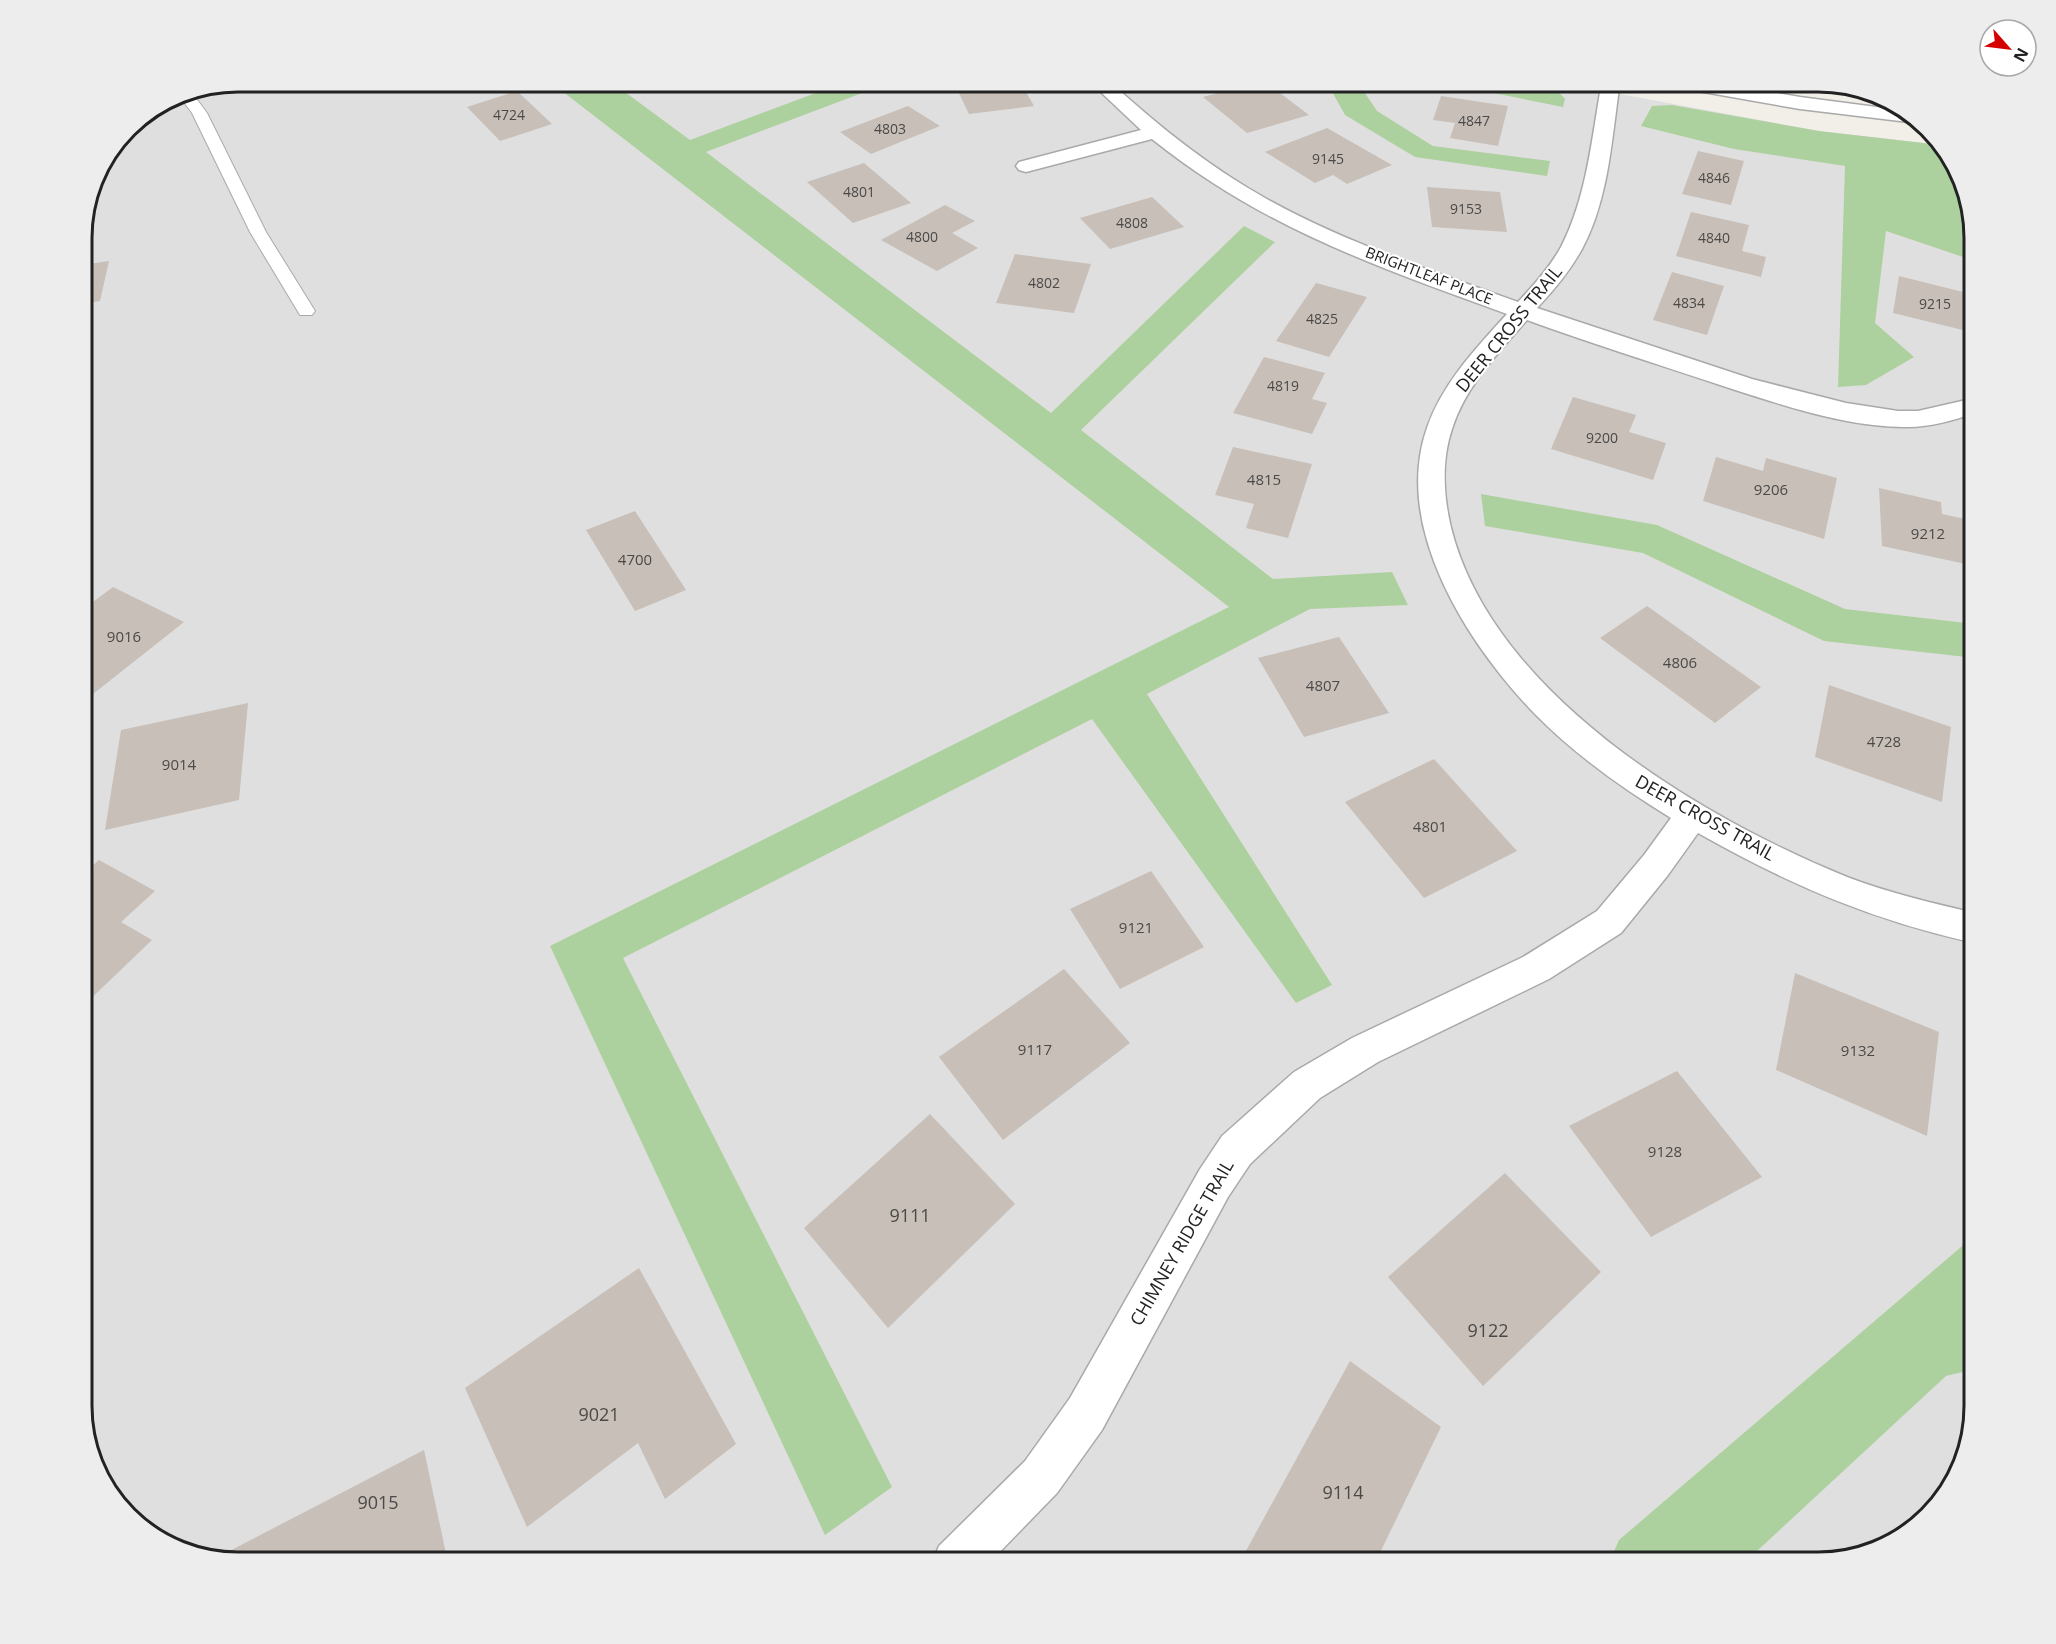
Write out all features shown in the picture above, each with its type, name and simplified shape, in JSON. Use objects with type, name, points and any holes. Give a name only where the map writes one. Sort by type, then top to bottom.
[{"type":"street","name":"BRIGHTLEAF PLACE","points":[[1110,92],[1155,132],[1199,165],[1258,202],[1320,233],[1405,269],[1619,346],[1834,408],[1871,416],[1912,419],[1944,415],[1964,408]]},
{"type":"street","name":"DEER CROSS TRAIL","points":[[1609,92],[1589,195],[1577,238],[1562,264],[1466,379],[1449,406],[1440,428],[1433,453],[1432,496],[1437,532],[1446,562],[1471,610],[1513,671],[1551,712],[1623,772],[1692,815],[1847,892],[1964,926]]},
{"type":"street","points":[[1735,92],[1800,104],[1901,116]]},
{"type":"street","points":[[1026,166],[1155,132]]},
{"type":"street","name":"CHIMNEY RIDGE TRAIL","points":[[967,1552],[1041,1478],[1086,1414],[1214,1182],[1236,1150],[1307,1084],[1365,1050],[1536,968],[1609,922],[1656,866],[1692,815]]},
{"type":"lane","points":[[189,100],[199,113],[258,232],[306,311]]},
{"type":"shaded area","points":[[238,92],[1609,92],[1819,131],[1930,144],[1945,165],[1957,191],[1963,219],[1964,1406],[1962,1435],[1953,1462],[1945,1479],[1922,1510],[1900,1528],[1865,1545],[1837,1551],[1818,1552],[238,1552],[219,1551],[191,1545],[156,1528],[134,1510],[107,1471],[96,1444],[92,1416],[92,228],[96,200],[107,173],[116,156],[141,128],[156,116],[191,99],[219,93]]},
{"type":"green space","points":[[563,92],[625,92],[690,140],[819,92],[865,92],[706,152],[1051,413],[1244,226],[1275,242],[1081,430],[1273,579],[1392,572],[1408,605],[1310,609],[1147,694],[1332,985],[1296,1003],[1092,719],[623,958],[892,1487],[825,1535],[550,946],[1229,607]]},
{"type":"green space","points":[[1332,92],[1364,92],[1377,111],[1433,146],[1550,161],[1547,176],[1415,157],[1345,115]]},
{"type":"green space","points":[[1489,92],[1559,92],[1565,99],[1563,107]]},
{"type":"green space","points":[[1672,105],[1819,131],[1930,144],[1945,165],[1957,191],[1962,209],[1964,257],[1886,231],[1875,323],[1914,357],[1866,385],[1838,387],[1845,166],[1734,149],[1641,126],[1652,106]]},
{"type":"green space","points":[[1481,494],[1657,525],[1845,609],[1964,623],[1964,657],[1824,641],[1643,553],[1485,526]]},
{"type":"green space","points":[[1964,1244],[1964,1372],[1946,1376],[1756,1552],[1614,1552],[1619,1540]]},
{"type":"building","points":[[518,92],[552,124],[500,141],[467,107]]},
{"type":"building","points":[[958,92],[1026,92],[1034,106],[969,114]]},
{"type":"building","points":[[1222,92],[1279,92],[1309,115],[1247,133],[1203,97]]},
{"type":"building","points":[[1441,96],[1508,106],[1498,146],[1450,138],[1455,123],[1433,120]]},
{"type":"building","points":[[908,106],[940,126],[871,154],[840,132]]},
{"type":"building","points":[[1327,128],[1392,165],[1347,184],[1333,175],[1315,183],[1265,152]]},
{"type":"building","points":[[1698,151],[1744,161],[1731,205],[1682,194]]},
{"type":"building","points":[[864,163],[911,203],[853,223],[807,182]]},
{"type":"building","points":[[1427,187],[1500,192],[1507,232],[1432,227]]},
{"type":"building","points":[[1152,197],[1184,227],[1110,249],[1080,218]]},
{"type":"building","points":[[945,205],[975,221],[952,233],[978,248],[937,271],[881,240]]},
{"type":"building","points":[[1691,212],[1749,225],[1742,251],[1766,257],[1761,277],[1676,256]]},
{"type":"building","points":[[1015,254],[1091,264],[1074,313],[996,303]]},
{"type":"building","points":[[109,261],[100,301],[92,302],[92,263]]},
{"type":"building","points":[[1672,272],[1724,286],[1707,335],[1653,320]]},
{"type":"building","points":[[1899,276],[1964,292],[1964,330],[1893,313]]},
{"type":"building","points":[[1316,283],[1367,297],[1329,357],[1276,341]]},
{"type":"building","points":[[1264,357],[1325,373],[1312,399],[1327,403],[1312,434],[1233,413]]},
{"type":"building","points":[[1573,397],[1636,415],[1629,432],[1666,443],[1653,480],[1551,449]]},
{"type":"building","points":[[1233,447],[1312,464],[1288,538],[1246,528],[1254,504],[1215,495]]},
{"type":"building","points":[[1716,457],[1763,471],[1766,458],[1837,478],[1824,539],[1703,501]]},
{"type":"building","points":[[1879,488],[1941,502],[1942,514],[1964,519],[1964,564],[1882,546]]},
{"type":"building","points":[[635,511],[686,590],[635,611],[586,530]]},
{"type":"building","points":[[113,587],[184,622],[93,694],[92,603]]},
{"type":"building","points":[[1647,606],[1761,687],[1715,723],[1600,638]]},
{"type":"building","points":[[1339,637],[1389,713],[1304,737],[1258,658]]},
{"type":"building","points":[[1829,685],[1951,727],[1942,802],[1815,757]]},
{"type":"building","points":[[248,703],[239,800],[105,830],[121,730]]},
{"type":"building","points":[[1434,759],[1517,851],[1424,898],[1345,802]]},
{"type":"building","points":[[99,860],[155,891],[121,922],[152,940],[92,997],[92,866]]},
{"type":"building","points":[[1151,871],[1204,947],[1120,989],[1070,909]]},
{"type":"building","points":[[1064,969],[1130,1043],[1003,1140],[939,1057]]},
{"type":"building","points":[[1795,973],[1939,1032],[1927,1136],[1776,1070]]},
{"type":"building","points":[[1677,1071],[1762,1177],[1651,1237],[1569,1126]]},
{"type":"building","points":[[930,1114],[1015,1204],[888,1328],[804,1228]]},
{"type":"building","points":[[1505,1173],[1601,1272],[1483,1386],[1388,1277]]},
{"type":"building","points":[[639,1268],[736,1444],[665,1499],[638,1443],[527,1527],[465,1388]]},
{"type":"building","points":[[1350,1361],[1441,1427],[1380,1552],[1245,1552]]},
{"type":"building","points":[[424,1450],[446,1552],[229,1552]]}]
